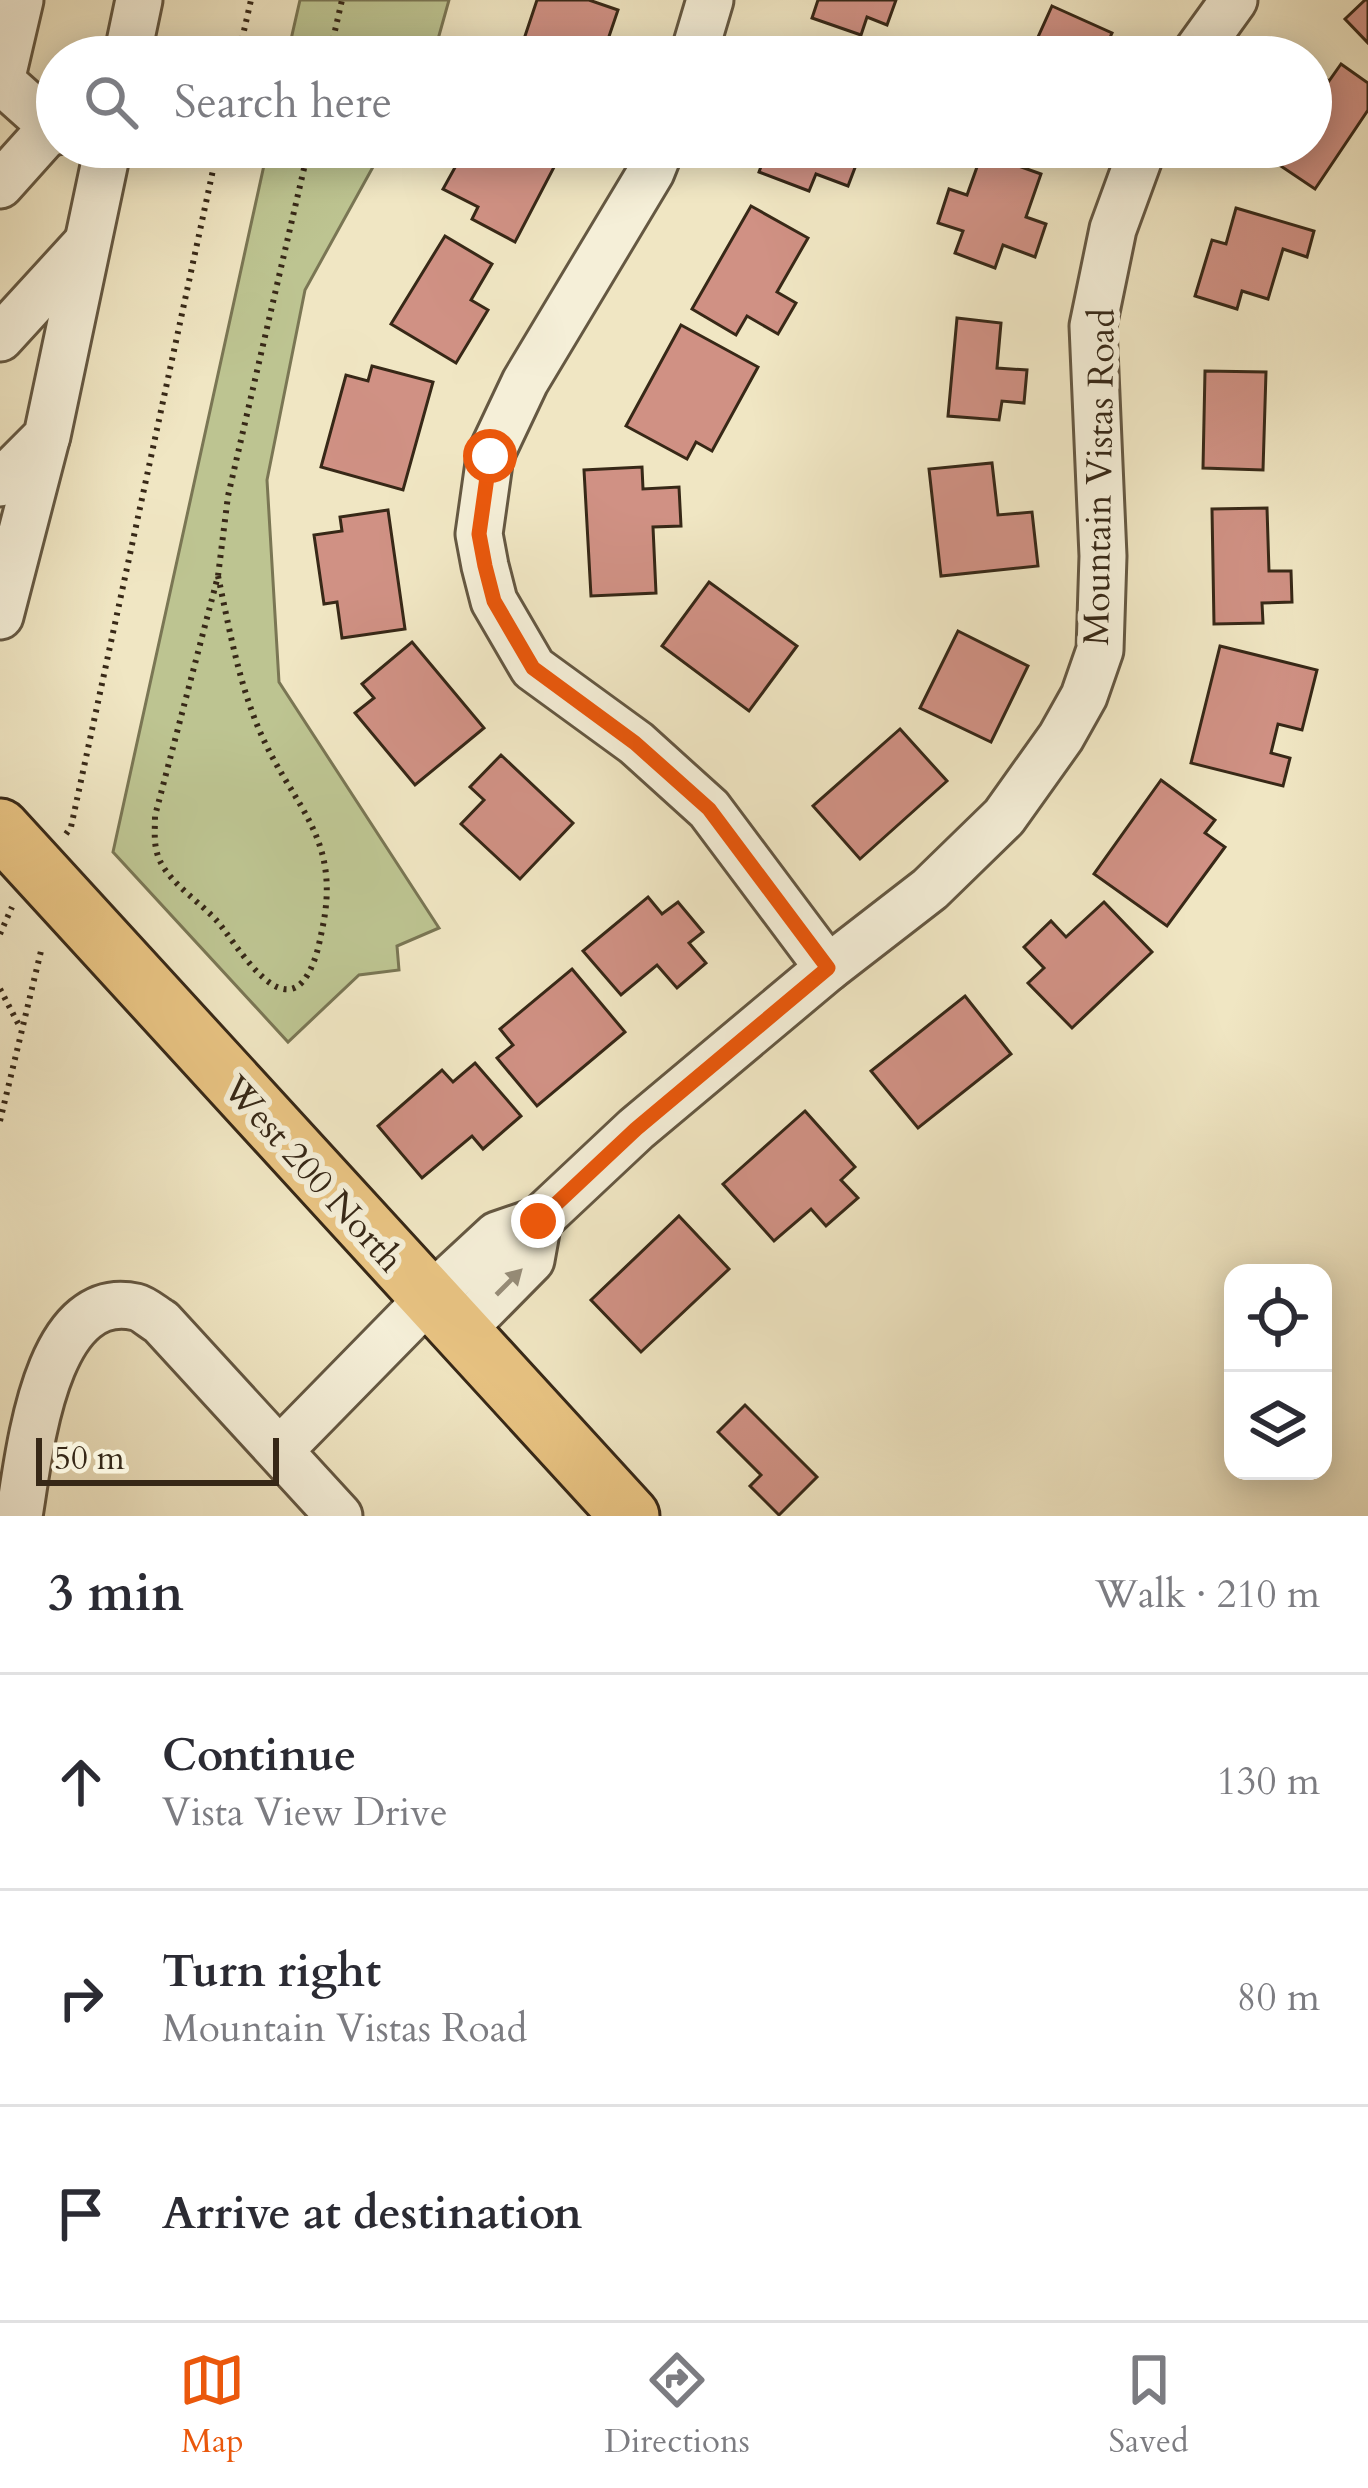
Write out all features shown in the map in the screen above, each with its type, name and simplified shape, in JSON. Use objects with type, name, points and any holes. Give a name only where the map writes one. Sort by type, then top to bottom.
[{"type":"main road","name":"West 200 North","points":[[0,828],[630,1516]]},
{"type":"street","points":[[20,0],[1,82],[36,109]]},
{"type":"street","points":[[132,36],[140,0]]},
{"type":"street","points":[[699,36],[710,0]]},
{"type":"street","points":[[1208,36],[1234,0]]},
{"type":"street","points":[[0,185],[36,167]]},
{"type":"street","points":[[0,616],[47,436],[88,242],[82,168]]},
{"type":"street","points":[[653,168],[525,382],[490,456],[479,534],[485,566],[494,601],[533,668],[635,743],[709,809],[828,968]]},
{"type":"street","name":"Mountain Vistas Road","points":[[280,1449],[444,1315],[497,1234],[538,1221],[636,1129],[828,968],[930,890],[1004,817],[1061,737],[1084,696],[1100,650],[1103,556],[1093,326],[1113,229],[1135,168]]},
{"type":"street","points":[[0,338],[88,242]]},
{"type":"street","points":[[0,483],[47,436]]},
{"type":"street","points":[[19,1516],[38,1408],[59,1347],[101,1310],[136,1307],[161,1322],[339,1516]]},
{"type":"path","points":[[242,36],[250,0]]},
{"type":"path","points":[[334,36],[342,0]]},
{"type":"path","points":[[71,826],[213,168]]},
{"type":"path","points":[[218,576],[244,689],[260,732],[318,833],[327,867],[327,908],[315,961],[305,980],[291,989],[274,987],[259,975],[219,923],[162,866],[154,844],[154,816],[218,576],[228,496],[304,168]]},
{"type":"path","points":[[0,934],[7,914]]},
{"type":"path","points":[[0,1121],[41,951]]},
{"type":"path","points":[[0,989],[22,1031]]},
{"type":"green space","points":[[300,0],[449,0],[439,36],[292,36]]},
{"type":"green space","points":[[263,168],[372,168],[305,290],[267,480],[279,682],[439,928],[397,946],[399,970],[359,975],[288,1042],[113,852]]},
{"type":"building","points":[[537,0],[589,0],[618,10],[609,36],[525,36]]},
{"type":"building","points":[[818,0],[896,0],[887,25],[867,17],[861,35],[812,18]]},
{"type":"building","points":[[1368,0],[1368,43],[1345,19]]},
{"type":"building","points":[[1052,6],[1112,33],[1111,36],[1038,36]]},
{"type":"building","points":[[1341,64],[1368,83],[1368,110],[1332,164],[1332,77]]},
{"type":"building","points":[[455,168],[554,168],[515,242],[472,219],[478,207],[443,189]]},
{"type":"building","points":[[760,168],[855,168],[848,186],[816,174],[809,191],[759,172]]},
{"type":"building","points":[[977,168],[1024,168],[1041,174],[1026,217],[1046,224],[1035,257],[1003,245],[995,268],[955,253],[963,231],[938,223],[949,189],[967,195]]},
{"type":"building","points":[[1284,168],[1329,168],[1315,189]]},
{"type":"building","points":[[751,206],[808,238],[777,292],[796,303],[778,334],[747,316],[736,335],[692,309]]},
{"type":"building","points":[[1236,208],[1314,231],[1307,257],[1283,249],[1268,299],[1242,291],[1237,309],[1195,296],[1212,240],[1226,244]]},
{"type":"building","points":[[445,236],[492,264],[471,300],[488,310],[456,363],[391,324]]},
{"type":"building","points":[[957,318],[1001,323],[997,368],[1027,370],[1024,403],[1002,401],[999,420],[948,416]]},
{"type":"building","points":[[681,325],[758,367],[712,451],[696,442],[687,459],[626,426]]},
{"type":"building","points":[[372,366],[433,382],[403,490],[321,467],[346,375],[368,381]]},
{"type":"building","points":[[1205,371],[1266,372],[1263,470],[1203,468]]},
{"type":"building","points":[[992,463],[998,515],[1032,512],[1038,566],[941,576],[929,469]]},
{"type":"building","points":[[642,467],[643,489],[679,487],[681,526],[653,527],[656,593],[591,596],[584,470]]},
{"type":"building","points":[[1267,508],[1269,571],[1291,571],[1292,602],[1262,603],[1263,623],[1214,624],[1212,509]]},
{"type":"building","points":[[388,510],[405,629],[342,638],[337,602],[324,604],[314,535],[342,531],[340,517]]},
{"type":"building","points":[[709,582],[797,646],[749,711],[662,646]]},
{"type":"building","points":[[958,631],[1028,666],[991,742],[920,708]]},
{"type":"building","points":[[412,642],[484,728],[415,785],[355,713],[374,698],[362,684]]},
{"type":"building","points":[[1220,646],[1317,670],[1302,730],[1278,724],[1271,753],[1290,758],[1283,786],[1191,763]]},
{"type":"building","points":[[900,729],[947,781],[860,859],[813,806]]},
{"type":"building","points":[[501,755],[573,823],[520,879],[461,824],[484,800],[470,787]]},
{"type":"building","points":[[1161,780],[1215,820],[1205,833],[1225,847],[1167,926],[1094,874]]},
{"type":"building","points":[[648,897],[662,914],[678,902],[703,932],[689,943],[706,963],[677,988],[657,965],[621,995],[583,951]]},
{"type":"building","points":[[1104,902],[1152,952],[1072,1028],[1028,983],[1044,968],[1024,947],[1051,921],[1066,937]]},
{"type":"building","points":[[572,969],[625,1032],[537,1106],[497,1058],[513,1045],[500,1029]]},
{"type":"building","points":[[965,996],[1011,1054],[918,1128],[871,1071]]},
{"type":"building","points":[[475,1063],[521,1116],[483,1149],[472,1136],[422,1178],[378,1126],[442,1070],[453,1082]]},
{"type":"building","points":[[805,1111],[855,1167],[841,1180],[858,1198],[826,1226],[811,1209],[774,1241],[723,1184]]},
{"type":"building","points":[[679,1216],[729,1269],[641,1352],[591,1300]]},
{"type":"building","points":[[745,1405],[817,1477],[779,1515],[750,1486],[761,1475],[718,1432]]},
{"type":"route","points":[[490,456],[479,534],[485,566],[494,601],[533,668],[635,743],[709,809],[828,968],[636,1129],[538,1221]]}]
